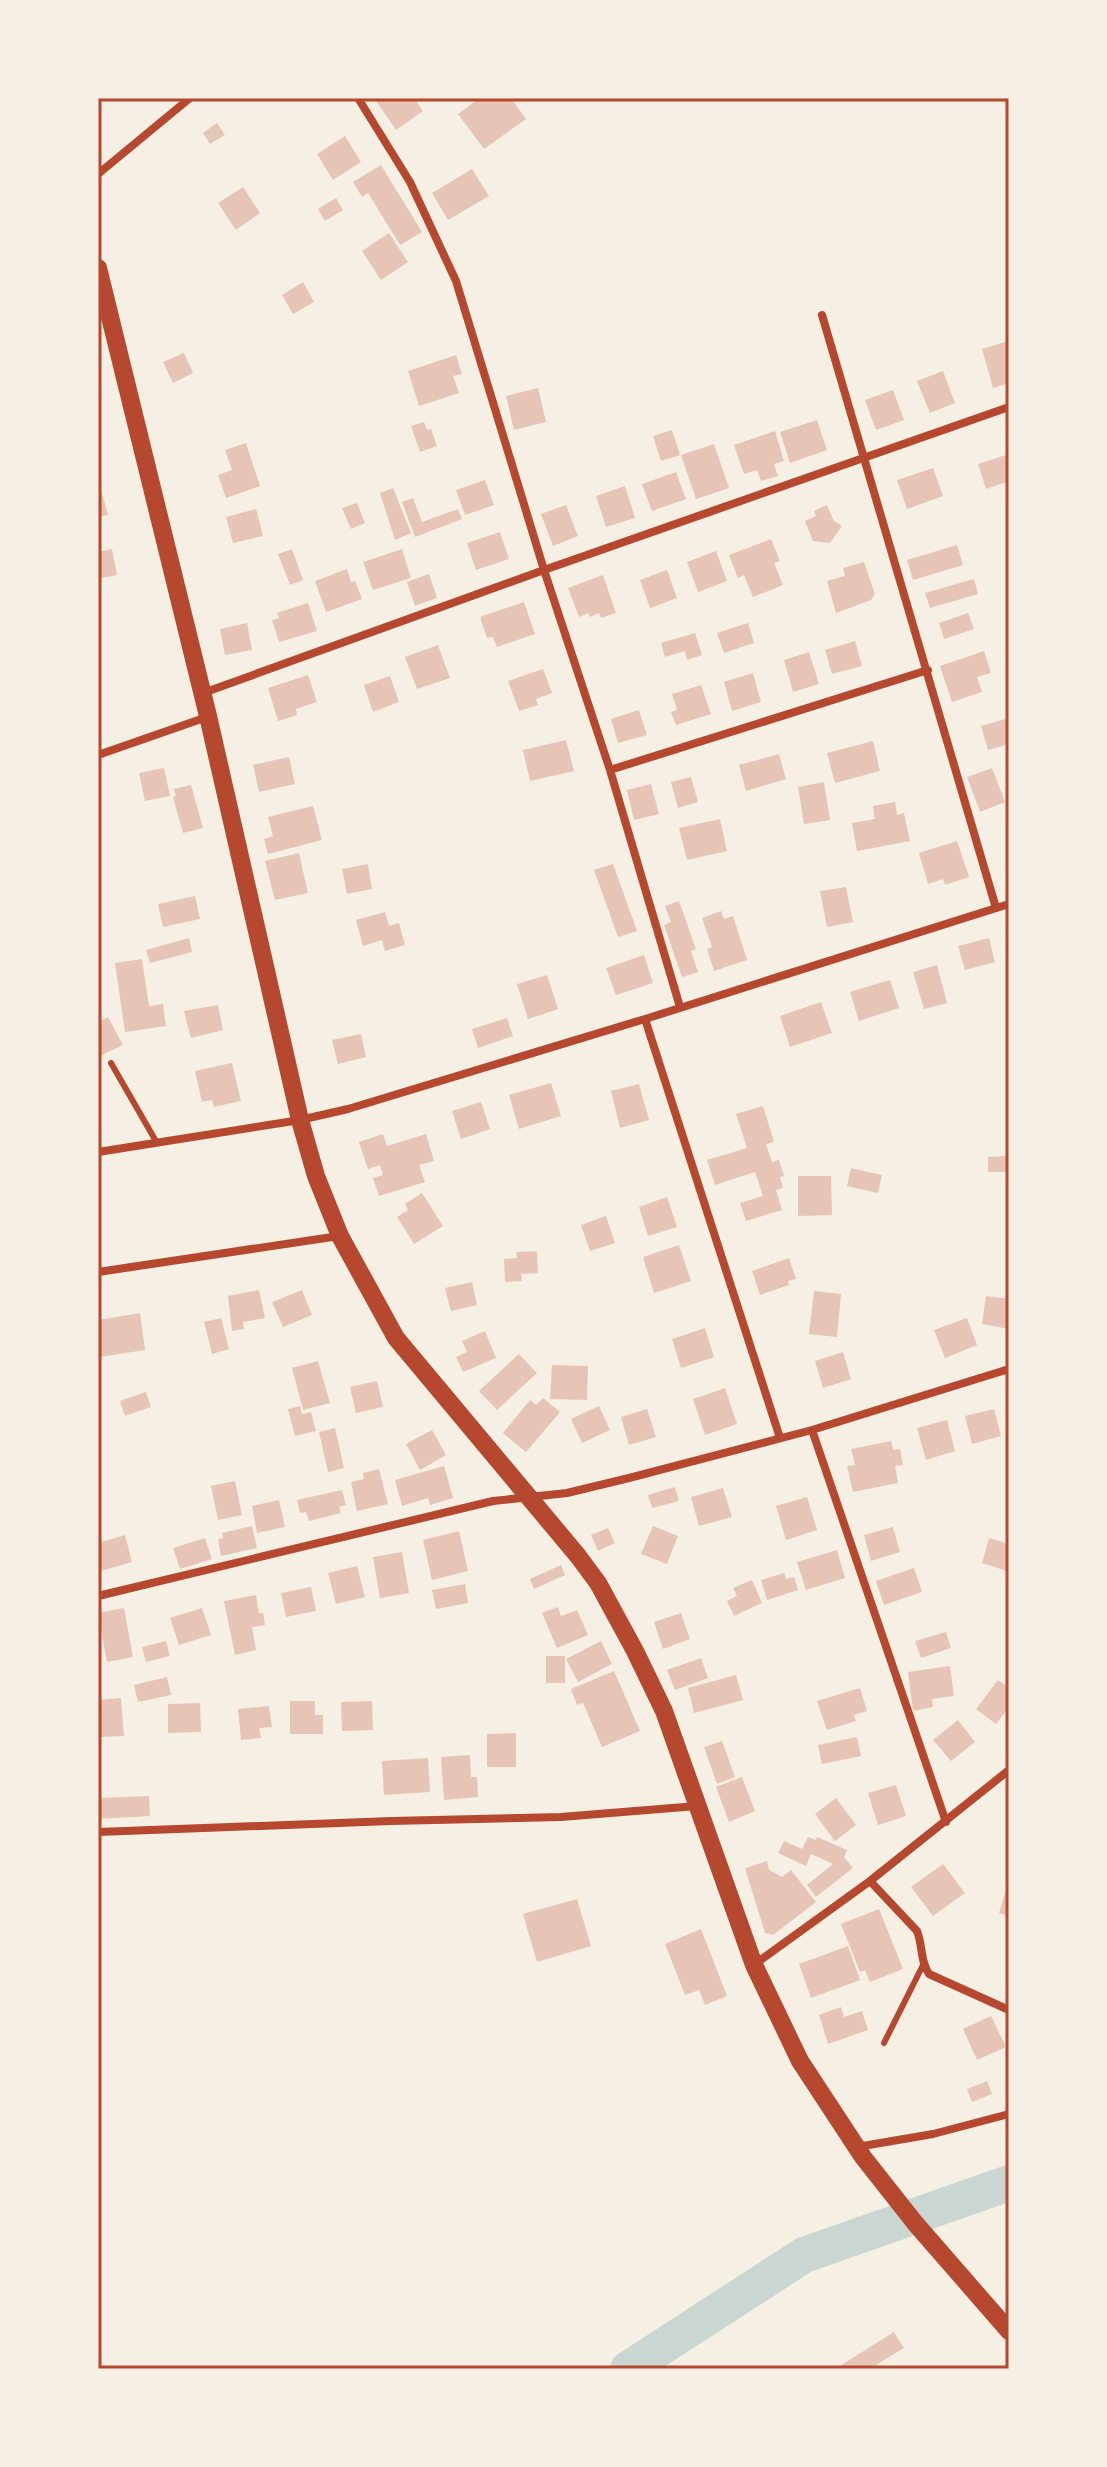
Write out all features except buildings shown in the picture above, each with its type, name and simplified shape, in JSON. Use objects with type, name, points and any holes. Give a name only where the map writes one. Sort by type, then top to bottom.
[{"type":"main road","points":[[98,268],[208,716],[300,1120],[316,1176],[340,1236],[396,1338],[598,1583],[664,1711],[754,1965],[800,2061],[860,2152],[915,2223],[1009,2331]]},
{"type":"street","points":[[98,174],[190,98]]},
{"type":"street","points":[[358,98],[410,182],[456,281],[544,570],[610,770],[680,1007]]},
{"type":"street","points":[[822,315],[996,908]]},
{"type":"street","points":[[202,693],[1009,407]]},
{"type":"street","points":[[610,770],[928,670]]},
{"type":"street","points":[[98,755],[208,716]]},
{"type":"street","points":[[98,1152],[300,1120],[348,1109],[1009,904]]},
{"type":"street","points":[[645,1019],[780,1438]]},
{"type":"street","points":[[98,1272],[340,1236]]},
{"type":"street","points":[[98,1596],[493,1501],[583,1489],[812,1430],[1009,1369]]},
{"type":"street","points":[[812,1430],[946,1822]]},
{"type":"street","points":[[754,1965],[870,1881],[1009,1770]]},
{"type":"street","points":[[98,1832],[561,1817],[698,1806]]},
{"type":"street","points":[[870,1881],[917,1931],[923,1965],[929,1974],[1009,2010]]},
{"type":"street","points":[[860,2152],[1009,2114]]},
{"type":"lane","points":[[111,1063],[157,1143]]},
{"type":"lane","points":[[884,2043],[923,1965]]},
{"type":"waterway","points":[[628,2369],[804,2255],[1009,2183]]}]
